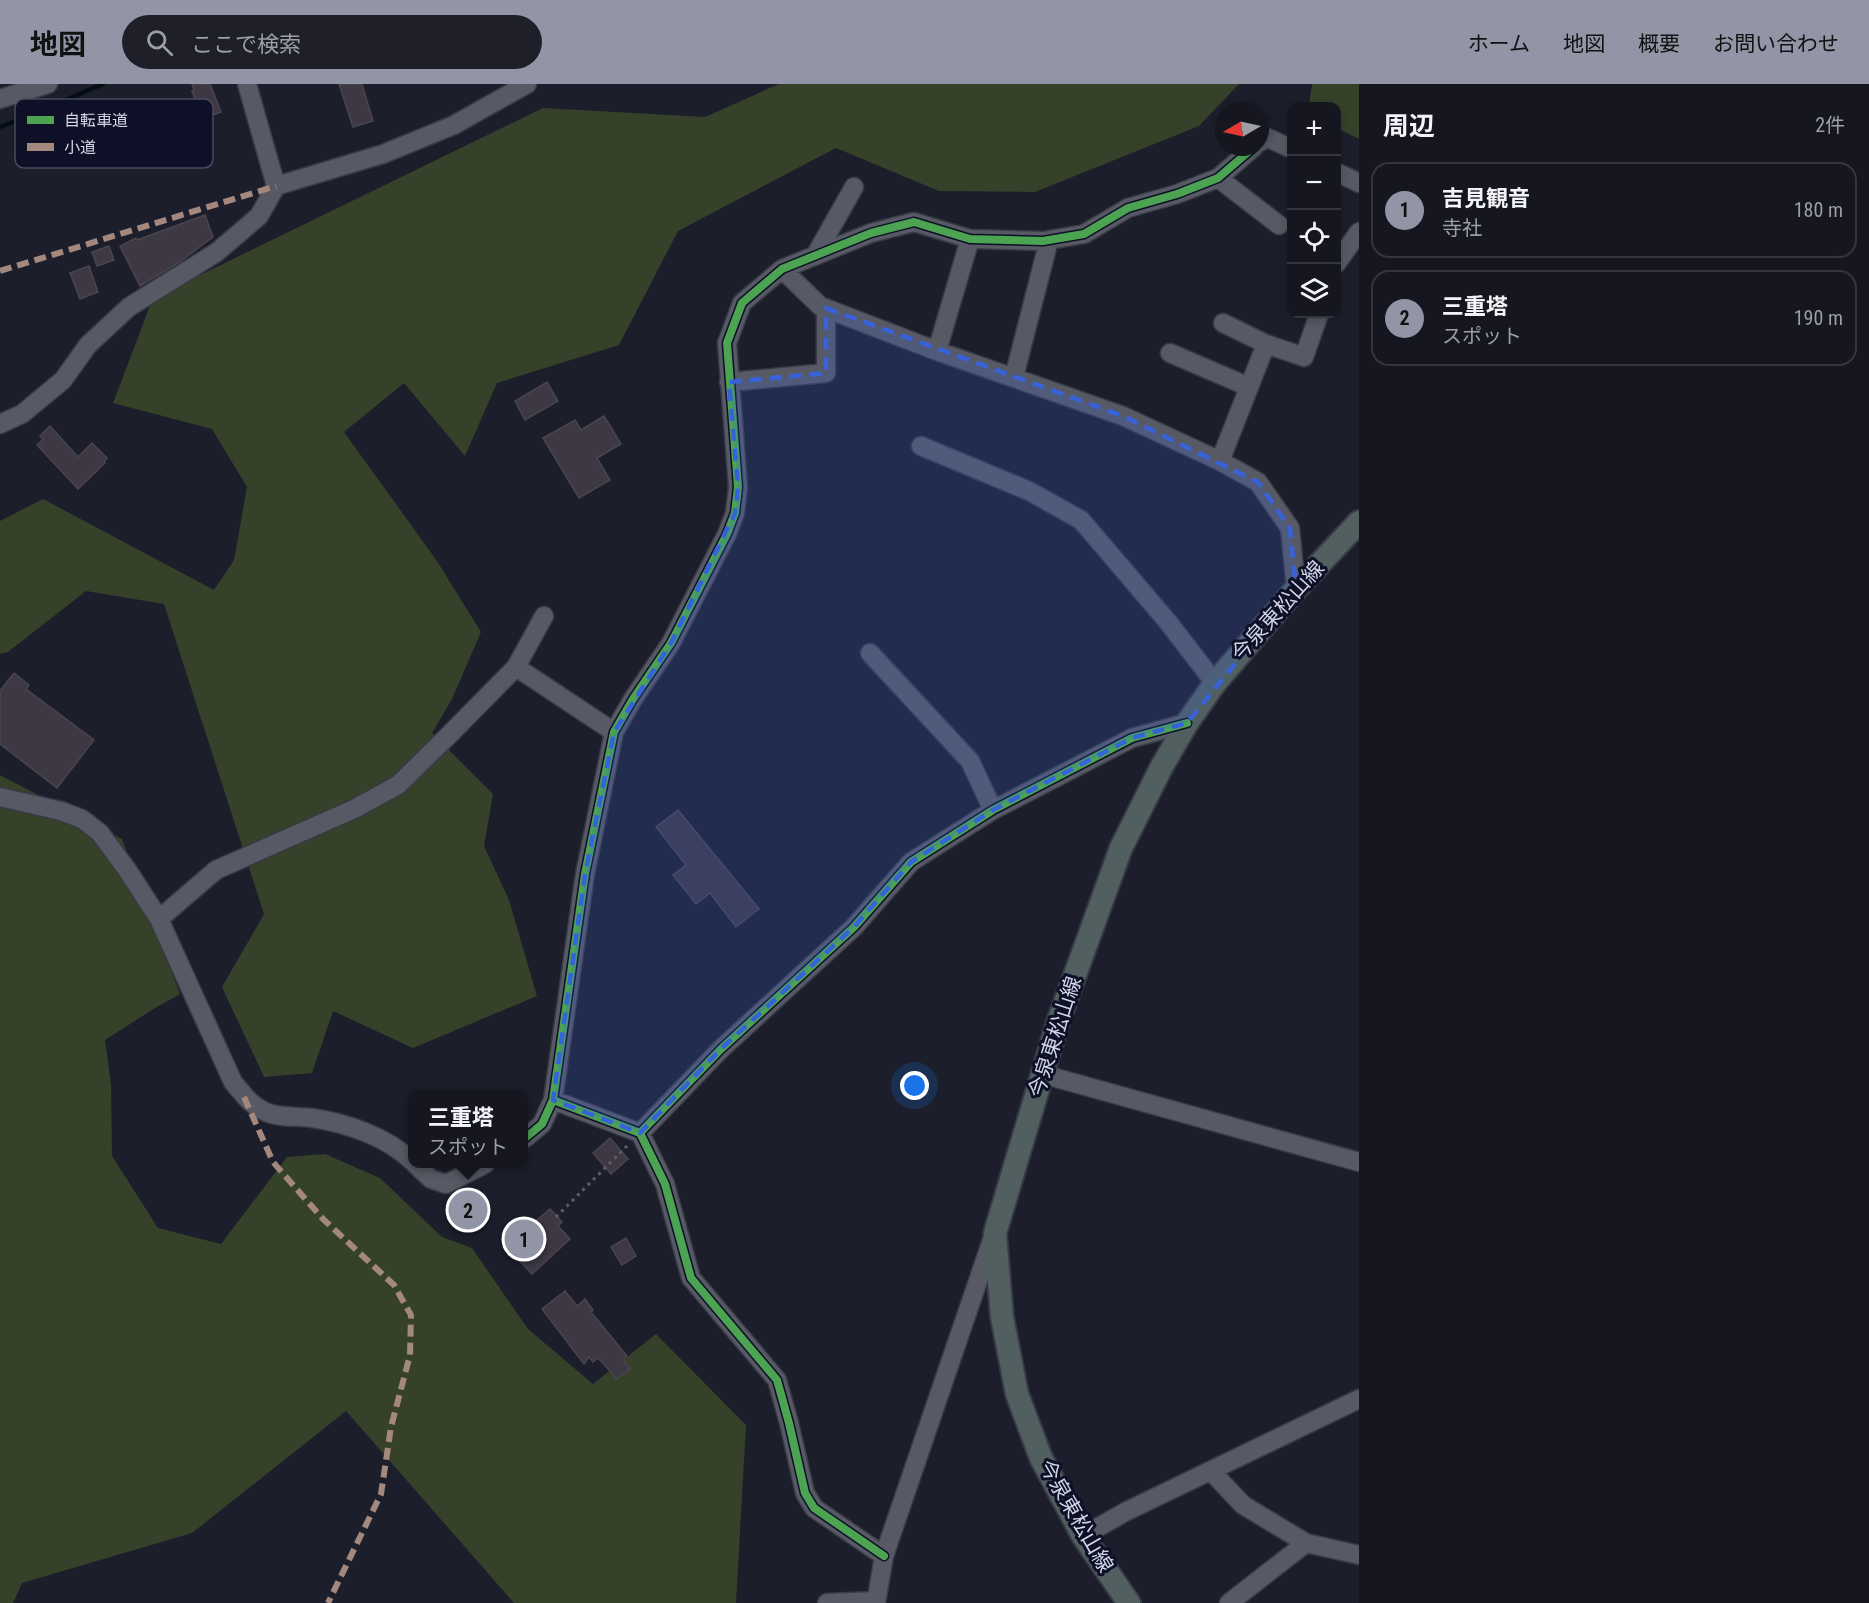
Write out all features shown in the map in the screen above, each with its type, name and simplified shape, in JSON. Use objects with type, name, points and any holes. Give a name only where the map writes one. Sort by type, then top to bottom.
[{"type":"main road","name":"今泉東松山線","points":[[1129,1603],[1083,1536],[1041,1458],[1017,1394],[1002,1317],[995,1233],[1058,1022],[1121,848],[1161,768],[1187,723],[1215,683],[1296,589],[1359,522]]},
{"type":"street","points":[[0,99],[48,84]]},
{"type":"street","points":[[247,84],[276,186]]},
{"type":"street","points":[[0,424],[22,414],[63,380],[88,345],[129,307],[217,252],[259,216],[276,186],[383,154],[454,125],[527,84]]},
{"type":"street","points":[[1269,138],[1287,147]]},
{"type":"street","points":[[528,1136],[542,1125],[553,1100],[585,874],[614,732],[671,643],[728,534],[735,513],[738,487],[727,344],[742,303],[782,268],[871,233],[914,222],[970,238],[1049,240],[1084,234],[1128,208],[1177,194],[1218,178],[1244,156]]},
{"type":"street","points":[[1341,174],[1359,183]]},
{"type":"street","points":[[1218,178],[1279,225]]},
{"type":"street","points":[[814,256],[854,187]]},
{"type":"street","points":[[1341,257],[1359,232]]},
{"type":"street","points":[[937,351],[970,238]]},
{"type":"street","points":[[1014,377],[1049,240]]},
{"type":"street","points":[[782,268],[820,306],[937,351],[1123,416],[1220,461],[1258,482],[1290,528],[1296,589]]},
{"type":"street","points":[[729,382],[826,373],[826,308]]},
{"type":"street","points":[[1222,323],[1266,344],[1305,357],[1318,318]]},
{"type":"street","points":[[1220,461],[1266,344]]},
{"type":"street","points":[[1170,353],[1249,387]]},
{"type":"street","points":[[921,446],[1029,491],[1081,520],[1168,622],[1215,683]]},
{"type":"street","points":[[159,919],[216,870],[354,809],[398,785],[516,667],[544,616]]},
{"type":"street","points":[[870,653],[970,761],[993,810]]},
{"type":"street","points":[[516,667],[614,732]]},
{"type":"street","points":[[640,1133],[721,1048],[854,927],[911,862],[993,810],[1132,738],[1187,723]]},
{"type":"street","points":[[0,797],[61,811],[82,819],[100,833],[159,919],[233,1082],[252,1104],[268,1114],[315,1118],[366,1132],[408,1156]]},
{"type":"street","points":[[1042,1074],[1359,1162]]},
{"type":"street","points":[[553,1100],[640,1133],[665,1184],[691,1278],[777,1380],[805,1493],[814,1508],[884,1556]]},
{"type":"street","points":[[420,1168],[431,1179],[446,1184],[477,1168]]},
{"type":"street","points":[[827,1603],[876,1602],[884,1556],[995,1233]]},
{"type":"street","points":[[1083,1536],[1125,1512],[1359,1399]]},
{"type":"street","points":[[1211,1471],[1243,1505],[1306,1543],[1359,1555]]},
{"type":"street","points":[[1229,1603],[1306,1543]]},
{"type":"path","points":[[556,1217],[617,1155]]},
{"type":"highlighted area","points":[[826,308],[1123,416],[1258,482],[1290,528],[1296,589],[1187,723],[1132,738],[993,810],[911,862],[854,927],[721,1049],[640,1133],[553,1100],[585,874],[614,732],[671,643],[735,513],[738,487],[729,382],[826,373]]},
{"type":"green space","points":[[779,84],[1239,84],[1222,102],[1215,102],[1215,109],[1199,126],[1035,192],[939,191],[836,148],[678,231],[619,345],[497,383],[465,456],[404,383],[344,432],[437,561],[481,632],[452,699],[432,733],[493,794],[484,846],[509,900],[537,996],[413,1048],[333,1011],[312,1073],[264,1077],[222,987],[264,914],[164,604],[86,591],[8,652],[0,654],[0,521],[43,499],[214,590],[234,560],[247,487],[212,429],[113,403],[153,298],[543,108],[705,117]]},
{"type":"green space","points":[[1312,84],[1359,84],[1359,139],[1341,130],[1341,102],[1310,102]]},
{"type":"green space","points":[[0,775],[122,839],[180,994],[105,1040],[111,1085],[112,1156],[158,1228],[221,1244],[287,1157],[325,1154],[380,1178],[442,1237],[472,1248],[528,1329],[593,1384],[656,1334],[746,1425],[736,1603],[514,1603],[346,1411],[192,1533],[22,1583],[13,1603],[0,1603]]},
{"type":"building","points":[[192,84],[210,84],[221,112],[213,115],[213,99],[195,99],[192,91],[194,91]]},
{"type":"building","points":[[339,84],[362,84],[373,121],[353,127]]},
{"type":"building","points":[[205,215],[213,237],[177,264],[140,286],[120,246],[136,238],[137,240]]},
{"type":"building","points":[[109,246],[114,260],[97,266],[92,252]]},
{"type":"building","points":[[89,266],[98,292],[80,299],[70,273]]},
{"type":"building","points":[[547,382],[558,401],[525,420],[515,401]]},
{"type":"building","points":[[604,416],[621,444],[597,458],[610,480],[579,498],[543,438],[575,420],[581,430]]},
{"type":"building","points":[[50,426],[78,457],[92,443],[107,458],[105,463],[78,489],[37,445],[43,439],[40,436]]},
{"type":"building","points":[[14,673],[29,685],[26,689],[94,740],[57,788],[0,744],[0,691]]},
{"type":"building","points":[[678,810],[759,909],[736,927],[710,893],[696,904],[673,875],[686,865],[656,827]]},
{"type":"building","points":[[610,1138],[628,1159],[611,1174],[593,1153]]},
{"type":"building","points":[[469,1194],[485,1211],[468,1227],[452,1209]]},
{"type":"building","points":[[550,1209],[562,1222],[558,1226],[570,1239],[532,1274],[506,1246]]},
{"type":"building","points":[[626,1238],[636,1256],[622,1265],[611,1247]]},
{"type":"building","points":[[565,1291],[577,1306],[585,1299],[593,1310],[591,1312],[627,1356],[623,1360],[630,1369],[617,1379],[598,1358],[593,1362],[589,1357],[584,1364],[542,1309]]},
{"type":"waterway","points":[[68,99],[103,84]]},
{"type":"waterway","points":[[0,127],[15,121]]},
{"type":"marked path","points":[[0,271],[276,186]]},
{"type":"marked path","points":[[244,1097],[273,1162],[323,1219],[394,1285],[411,1315],[410,1355],[391,1427],[381,1494],[328,1603]]},
{"type":"cycle path","points":[[528,1136],[542,1124],[553,1100],[585,874],[614,732],[671,643],[727,534],[735,513],[738,487],[727,343],[742,303],[782,269],[871,233],[914,222],[970,239],[1043,241],[1084,234],[1128,208],[1177,194],[1218,178],[1244,156]]},
{"type":"cycle path","points":[[640,1133],[721,1049],[854,927],[911,862],[993,810],[1132,738],[1187,723]]},
{"type":"cycle path","points":[[553,1100],[640,1133],[665,1184],[691,1278],[777,1380],[805,1493],[814,1508],[884,1556]]},
{"type":"place","name":"三重塔","points":[[468,1210]]},
{"type":"place","name":"吉見観音","points":[[524,1239]]}]
